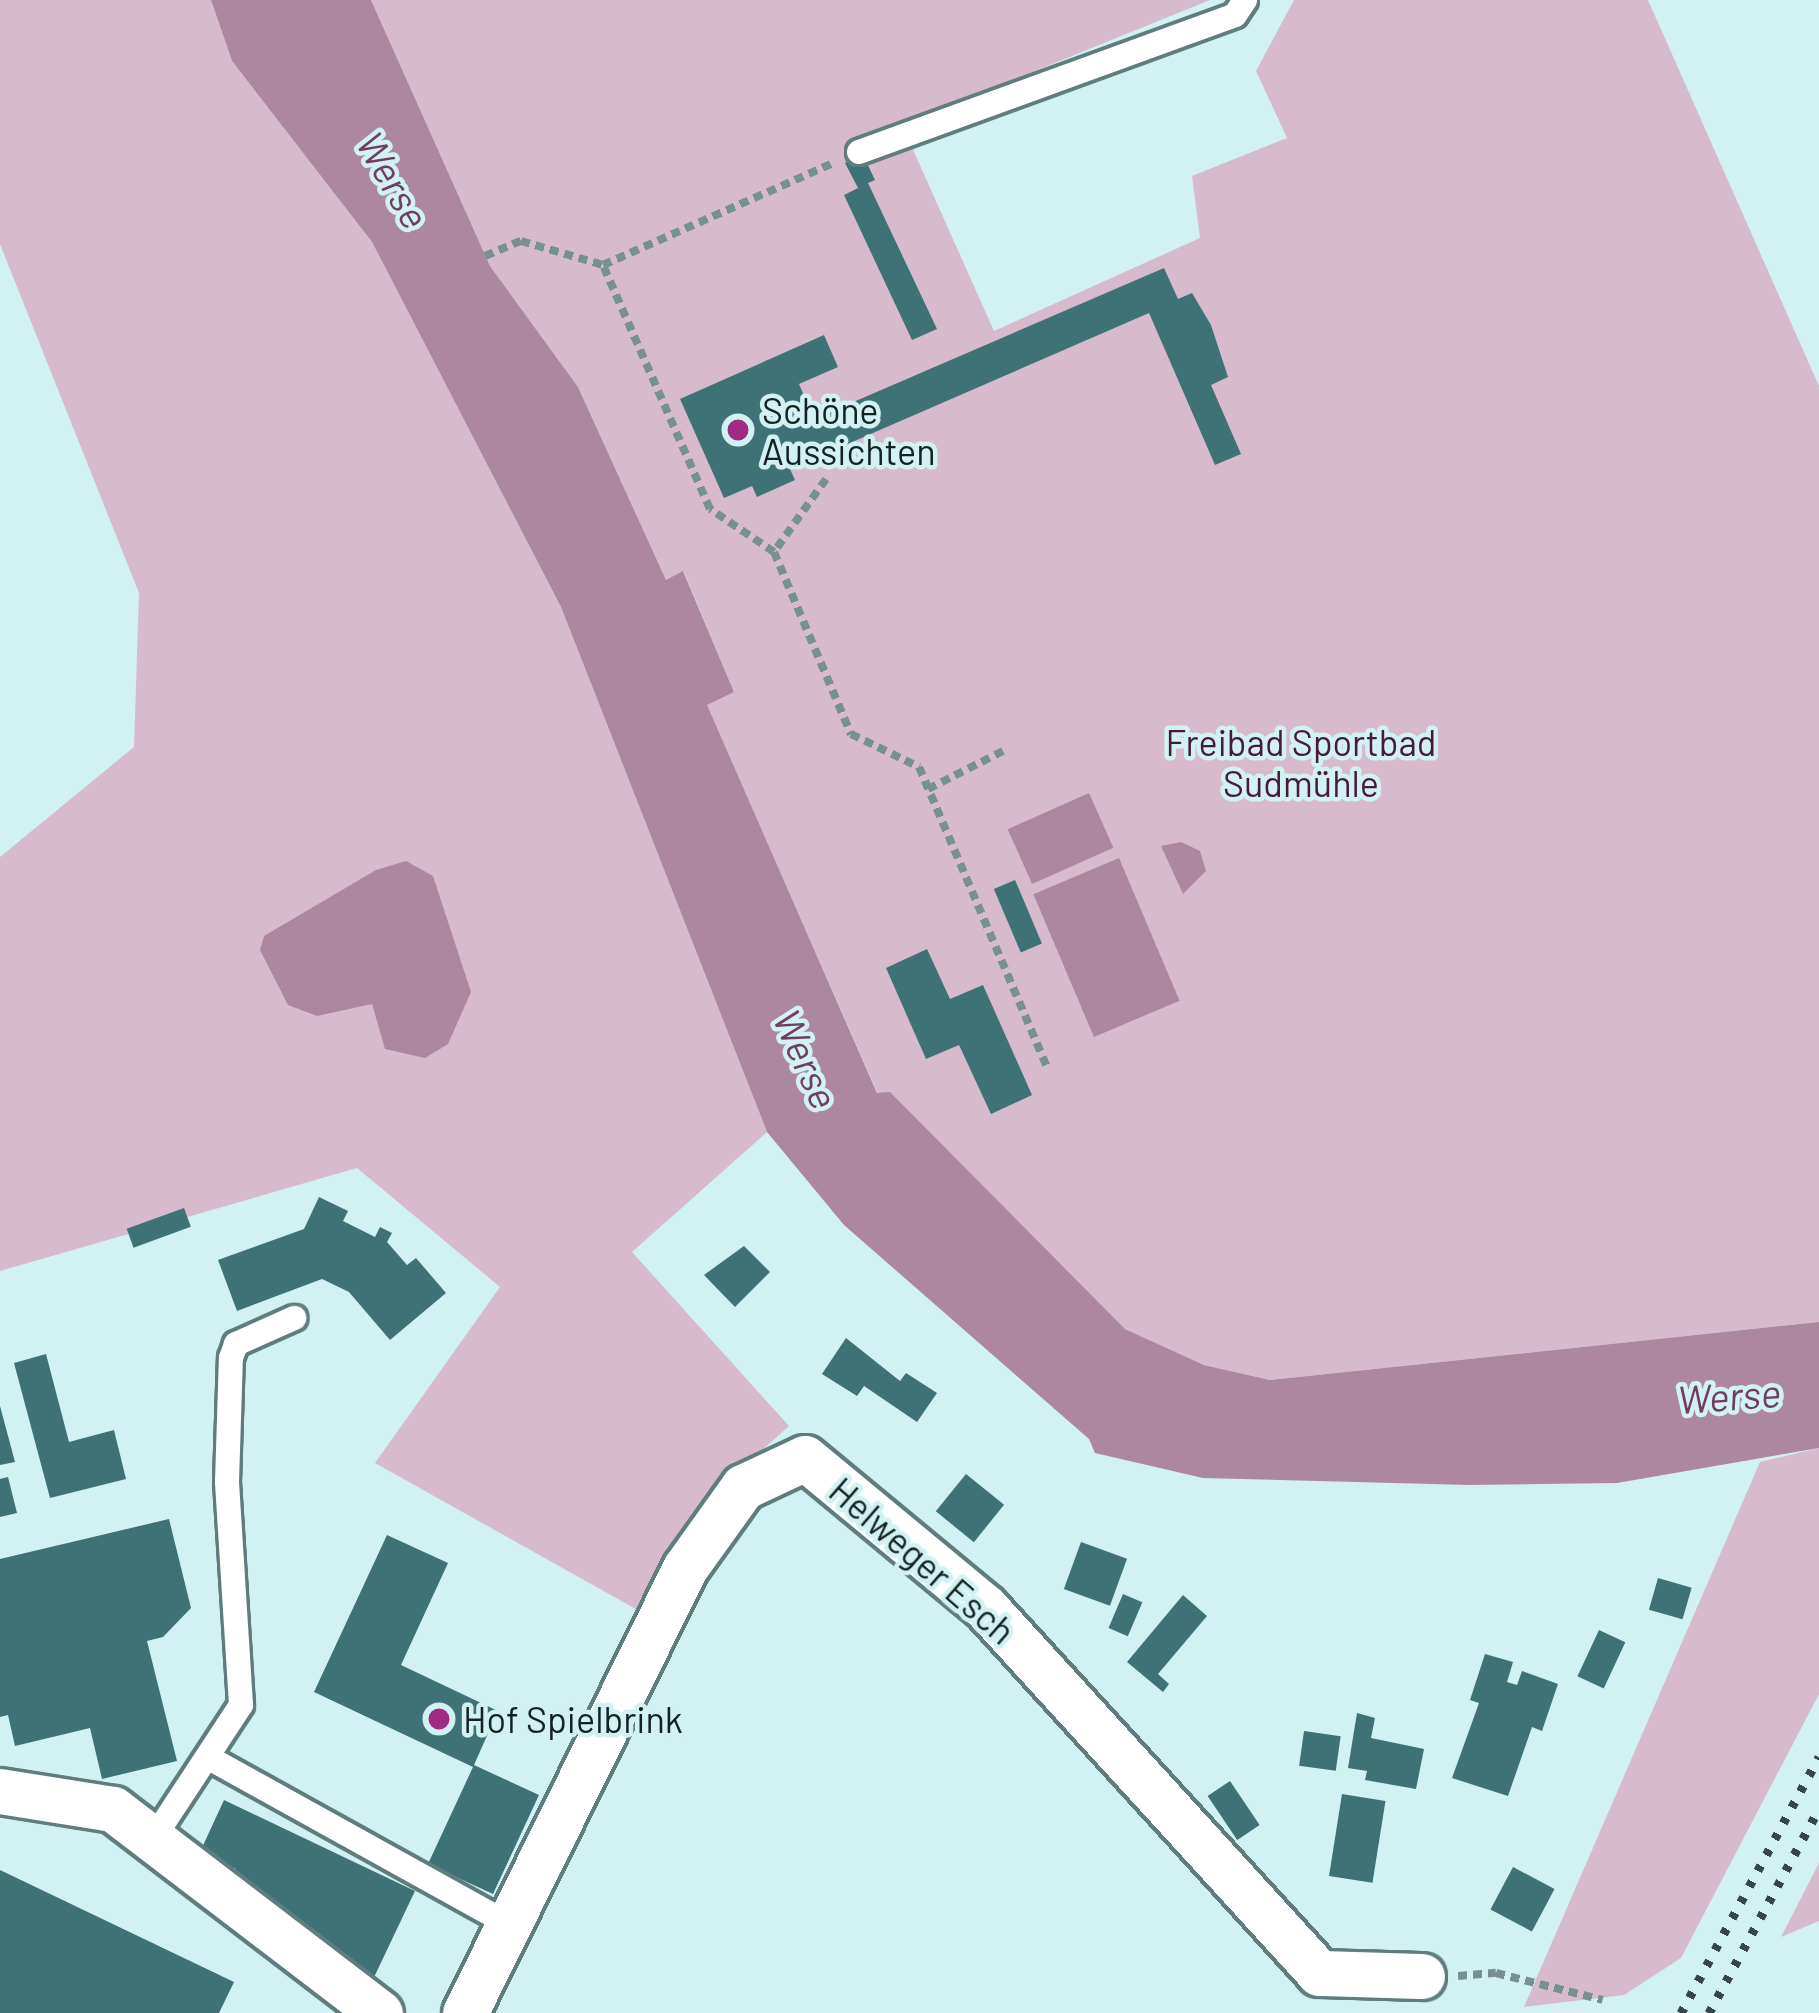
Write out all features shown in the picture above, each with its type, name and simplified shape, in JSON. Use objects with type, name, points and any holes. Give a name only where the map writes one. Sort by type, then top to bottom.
[{"type":"street","name":"Helweger Esch","points":[[465,2013],[685,1568],[743,1487],[805,1457],[986,1608],[1318,1972],[1422,1976]]},
{"type":"street","points":[[0,1791],[112,1808],[380,2013]]},
{"type":"lane","points":[[859,152],[1235,15],[1245,0]]},
{"type":"lane","points":[[153,1840],[173,1802],[234,1726],[245,1669],[227,1482],[231,1358],[236,1344],[294,1318]]},
{"type":"lane","points":[[211,1759],[507,1923]]},
{"type":"path","points":[[485,256],[521,241],[603,265],[859,152]]},
{"type":"path","points":[[603,265],[710,509],[774,552],[851,734],[919,767],[1047,1067]]},
{"type":"path","points":[[774,552],[826,479]]},
{"type":"path","points":[[928,789],[1007,749]]},
{"type":"path","points":[[1422,1976],[1496,1973],[1603,2000]]},
{"type":"green space","points":[[0,0],[211,0],[232,61],[372,242],[561,607],[767,1132],[632,1252],[789,1426],[730,1479],[650,1617],[375,1463],[500,1287],[357,1168],[0,1271],[0,857],[134,747],[139,593],[0,244]]},
{"type":"green space","name":"Freibad Sportbad Sudmühle","points":[[371,0],[1210,0],[902,125],[994,331],[1200,238],[1192,176],[1287,138],[1256,71],[1294,0],[1648,0],[1819,386],[1819,1322],[1270,1380],[1204,1365],[1125,1329],[878,1094],[706,704],[734,692],[684,572],[666,580],[578,387],[490,266]]},
{"type":"green space","points":[[1819,1448],[1819,1694],[1681,1958],[1624,1995],[1524,2007],[1760,1462]]},
{"type":"green space","points":[[1819,1863],[1819,1921],[1781,1937]]},
{"type":"water","name":"Werse","points":[[211,0],[371,0],[490,266],[578,387],[666,580],[683,571],[734,692],[707,705],[877,1093],[890,1092],[1125,1329],[1204,1365],[1270,1380],[1819,1322],[1819,1448],[1617,1483],[1469,1485],[1203,1478],[1095,1453],[1089,1439],[844,1225],[767,1132],[561,607],[372,242],[232,61]]},
{"type":"water","points":[[1089,793],[1113,848],[1032,884],[1008,829]]},
{"type":"water","points":[[1181,842],[1200,851],[1206,871],[1183,894],[1161,846]]},
{"type":"water","points":[[1119,858],[1180,1001],[1094,1037],[1033,894]]},
{"type":"water","points":[[406,861],[433,876],[471,992],[448,1044],[425,1058],[385,1049],[372,1004],[317,1016],[288,1005],[260,950],[264,936],[376,870]]},
{"type":"building","points":[[863,155],[875,180],[868,183],[937,329],[912,340],[844,195],[858,188],[845,163]]},
{"type":"building","points":[[1164,268],[1178,299],[1192,293],[1211,325],[1228,377],[1211,385],[1241,454],[1215,465],[1149,313],[790,469],[795,480],[757,497],[752,486],[724,498],[680,399],[824,335],[838,367],[799,384],[814,419]]},
{"type":"building","points":[[1015,880],[1042,944],[1021,953],[994,889]]},
{"type":"building","points":[[927,949],[950,999],[983,985],[1032,1095],[991,1114],[959,1045],[926,1059],[886,968]]},
{"type":"building","points":[[319,1197],[348,1211],[343,1221],[375,1237],[380,1227],[392,1233],[387,1242],[407,1265],[416,1258],[446,1293],[390,1340],[349,1292],[322,1279],[237,1311],[218,1260],[304,1229]]},
{"type":"building","points":[[184,1208],[191,1227],[134,1248],[127,1229]]},
{"type":"building","points":[[744,1246],[770,1272],[735,1307],[704,1275]]},
{"type":"building","points":[[846,1338],[900,1381],[906,1373],[937,1393],[917,1422],[864,1386],[857,1396],[822,1374]]},
{"type":"building","points":[[46,1354],[69,1442],[114,1430],[126,1479],[50,1498],[14,1363]]},
{"type":"building","points":[[0,1406],[15,1462],[0,1465]]},
{"type":"building","points":[[966,1474],[1004,1505],[974,1542],[936,1511]]},
{"type":"building","points":[[8,1477],[17,1513],[0,1517],[0,1479]]},
{"type":"building","points":[[169,1519],[191,1608],[163,1637],[147,1641],[177,1761],[102,1779],[90,1728],[15,1746],[8,1715],[0,1717],[0,1559]]},
{"type":"building","points":[[387,1535],[448,1563],[401,1665],[498,1711],[474,1765],[539,1795],[493,1894],[428,1864],[473,1767],[314,1692]]},
{"type":"building","points":[[1081,1542],[1127,1559],[1110,1606],[1064,1589]]},
{"type":"building","points":[[1658,1578],[1692,1588],[1683,1619],[1649,1610]]},
{"type":"building","points":[[1123,1594],[1142,1602],[1128,1636],[1109,1628]]},
{"type":"building","points":[[1183,1595],[1207,1616],[1158,1674],[1169,1684],[1163,1692],[1127,1662]]},
{"type":"building","points":[[1599,1630],[1625,1642],[1604,1688],[1577,1676]]},
{"type":"building","points":[[1485,1654],[1513,1662],[1507,1682],[1517,1685],[1522,1671],[1558,1684],[1542,1731],[1532,1727],[1508,1796],[1452,1778],[1479,1703],[1470,1700]]},
{"type":"building","points":[[1357,1713],[1375,1718],[1371,1738],[1424,1749],[1416,1789],[1365,1780],[1367,1771],[1348,1768]]},
{"type":"building","points":[[1304,1731],[1341,1736],[1336,1771],[1299,1766]]},
{"type":"building","points":[[1230,1781],[1260,1825],[1237,1840],[1208,1796]]},
{"type":"building","points":[[1342,1794],[1385,1801],[1372,1883],[1329,1876]]},
{"type":"building","points":[[224,1800],[415,1891],[367,1992],[227,1885],[236,1869],[200,1852]]},
{"type":"building","points":[[1513,1867],[1554,1889],[1532,1931],[1490,1909]]},
{"type":"building","points":[[0,1870],[234,1982],[219,2013],[0,2013]]},
{"type":"railway","points":[[1681,2013],[1819,1757]]},
{"type":"railway","points":[[1709,2013],[1819,1809]]},
{"type":"place","name":"Schöne Aussichten","points":[[738,430]]},
{"type":"place","name":"Hof Spielbrink","points":[[439,1719]]}]
